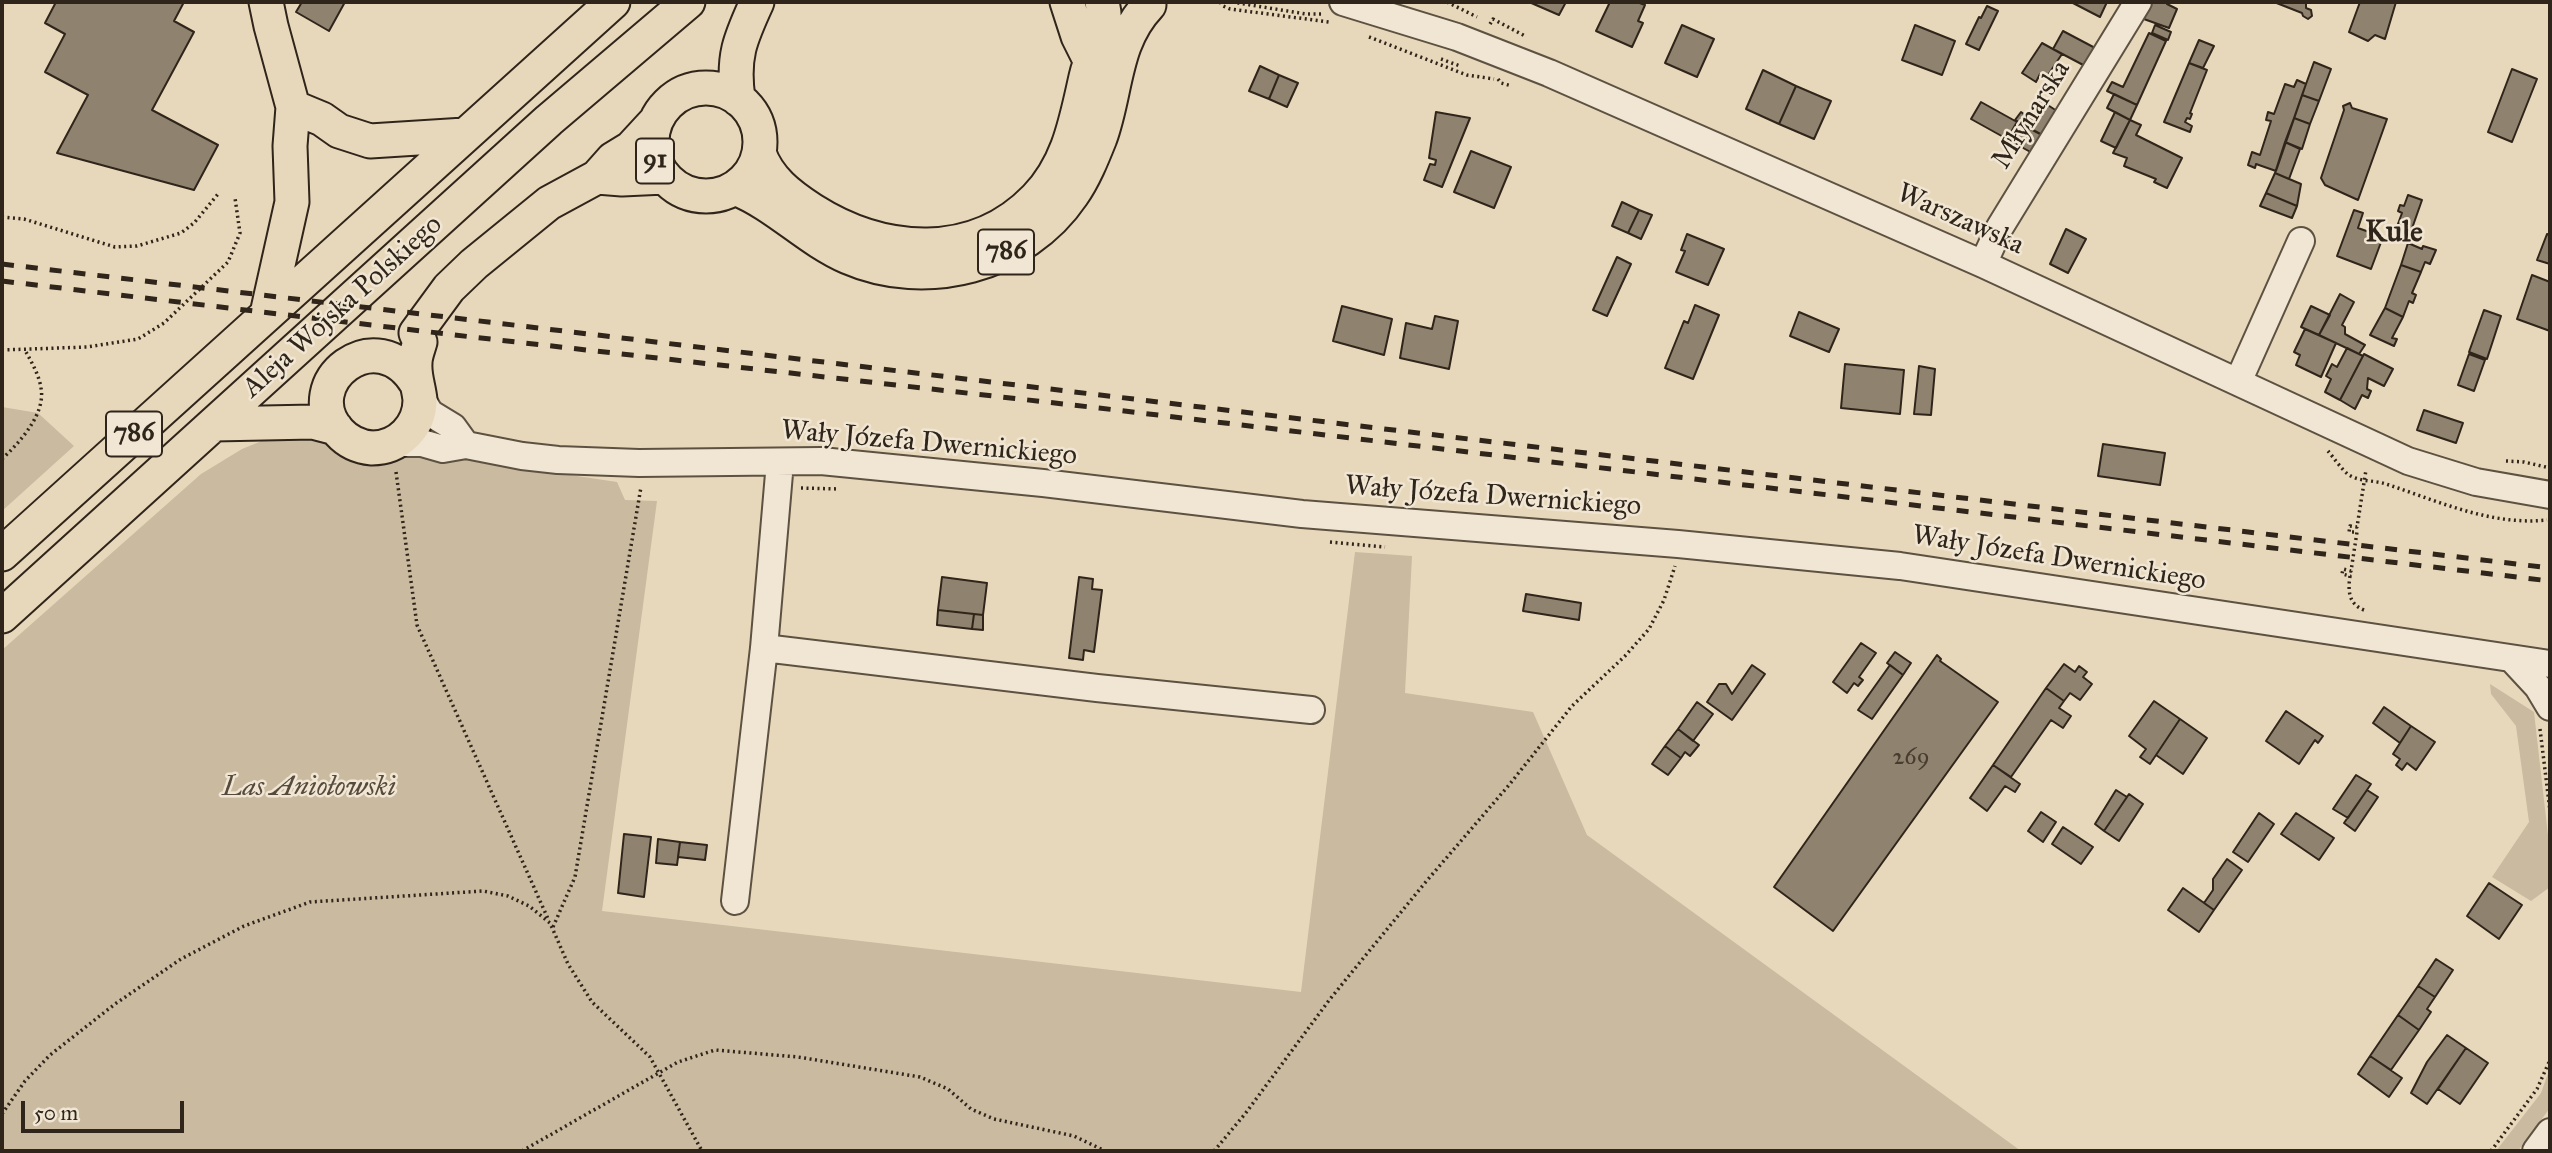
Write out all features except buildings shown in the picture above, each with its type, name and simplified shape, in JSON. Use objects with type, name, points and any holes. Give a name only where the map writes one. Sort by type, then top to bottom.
[{"type":"main road","points":[[266,2],[293,107],[290,146],[292,202],[267,314]]},
{"type":"main road","name":"Aleja Wojska Polskiego","points":[[2,554],[613,2]]},
{"type":"main road","name":"Aleja Wojska Polskiego","points":[[2,616],[549,120],[688,2]]},
{"type":"main road","points":[[735,188],[754,167],[759,153],[758,127],[753,114],[738,99],[734,73],[739,41],[757,2]]},
{"type":"main road","points":[[1067,2],[1078,36],[1090,60]]},
{"type":"main road","points":[[759,153],[764,168],[781,187],[829,221],[864,236],[896,244],[925,246],[957,242],[987,232],[1016,215],[1036,198],[1055,174],[1071,142],[1090,60],[1103,37],[1105,13],[1102,2]]},
{"type":"main road","points":[[1114,2],[1132,6],[1152,3]]},
{"type":"main road","name":"786","points":[[735,188],[767,204],[816,239],[849,257],[878,267],[935,273],[975,265],[1003,254],[1025,241],[1072,196],[1090,163],[1101,133],[1119,57],[1130,27],[1152,3]]},
{"type":"main road","name":"91","points":[[735,188],[706,196],[690,194],[676,188],[657,165],[652,151],[652,136],[655,122],[663,108],[688,90],[719,89],[738,99]]},
{"type":"main road","points":[[293,107],[340,131],[370,141],[465,135]]},
{"type":"main road","points":[[416,333],[449,288],[474,264],[550,203],[597,177],[613,159],[631,148],[655,122]]},
{"type":"main road","points":[[597,177],[665,177]]},
{"type":"main road","points":[[406,332],[416,333],[420,342],[414,361],[418,390],[417,418],[403,437],[384,447],[362,446],[343,436],[335,428],[327,406],[331,383],[346,365],[356,359],[379,355],[406,332]]},
{"type":"main road","points":[[379,355],[402,365],[418,390]]},
{"type":"main road","points":[[214,424],[313,422],[335,428]]},
{"type":"street","name":"Młynarska","points":[[1983,264],[2000,227],[2138,2]]},
{"type":"street","name":"Warszawska","points":[[1336,14],[1457,37],[1549,73],[1983,264],[2430,469],[2476,482],[2550,495]]},
{"type":"street","points":[[2238,382],[2301,241]]},
{"type":"street","points":[[418,390],[430,413],[453,427],[467,445]]},
{"type":"street","name":"Wały Józefa Dwernickiego","points":[[394,443],[422,443],[443,449],[467,445],[558,460],[639,463],[779,474],[821,461],[1043,483],[1676,556],[1900,566],[2550,664]]},
{"type":"street","points":[[735,901],[764,648],[779,474]]},
{"type":"street","points":[[764,648],[1097,688],[1311,710]]},
{"type":"street","points":[[2512,659],[2538,687],[2545,716]]},
{"type":"street","points":[[2536,1151],[2550,1132]]},
{"type":"path","points":[[1220,2],[1230,9],[1305,19],[1320,19],[1336,14]]},
{"type":"path","points":[[1232,2],[1336,14]]},
{"type":"path","points":[[1370,30],[1469,70],[1494,73],[1501,83],[1518,88]]},
{"type":"path","points":[[1367,36],[1467,75],[1515,82]]},
{"type":"path","points":[[2,217],[24,219],[116,247],[137,246],[181,233],[194,223],[218,194]]},
{"type":"path","points":[[2,350],[87,347],[138,339],[163,323],[228,262],[240,233],[235,198]]},
{"type":"path","points":[[2,459],[17,445],[38,413],[42,391],[36,370],[26,351]]},
{"type":"path","points":[[394,443],[399,502],[417,625],[568,964],[592,1002],[650,1057],[702,1151]]},
{"type":"path","points":[[2321,447],[2328,451],[2349,475],[2383,483],[2448,507],[2532,522],[2550,520]]},
{"type":"path","points":[[552,929],[575,877],[641,488],[639,463]]},
{"type":"path","points":[[2366,470],[2357,527],[2350,526],[2349,531],[2357,532],[2351,571],[2343,569],[2342,575],[2350,576],[2349,595],[2357,607],[2366,611]]},
{"type":"path","points":[[779,474],[843,489]]},
{"type":"path","points":[[1323,542],[1391,547]]},
{"type":"path","points":[[1661,568],[1676,556]]},
{"type":"path","points":[[1214,1151],[1245,1114],[1330,999],[1572,706],[1625,656],[1649,629],[1664,600],[1676,556]]},
{"type":"path","points":[[2545,716],[2550,811]]},
{"type":"path","points":[[2,1114],[25,1081],[50,1055],[115,1004],[181,959],[244,926],[310,902],[483,891],[508,896],[529,906],[550,923]]},
{"type":"path","points":[[522,1151],[678,1062],[715,1050],[798,1057],[920,1077],[948,1089],[971,1109],[995,1119],[1074,1136],[1105,1151]]},
{"type":"path","points":[[2491,1151],[2538,1089],[2550,1060]]},
{"type":"green space","points":[[2,407],[38,413],[74,446],[2,511]]},
{"type":"green space","name":"Las Aniołowski","points":[[284,432],[617,482],[625,500],[657,501],[602,911],[1301,992],[1355,552],[1412,556],[1405,693],[1533,712],[1587,835],[2021,1151],[2,1151],[2,650],[201,474],[242,449]]},
{"type":"green space","points":[[2490,684],[2534,712],[2550,853],[2550,887],[2531,901],[2492,877],[2529,822],[2516,726],[2491,694]]},
{"type":"green space","points":[[2550,1068],[2550,1108],[2518,1151],[2496,1151],[2541,1093]]},
{"type":"railway","points":[[2,264],[2550,568]]},
{"type":"railway","points":[[2,281],[1099,408],[2550,581]]},
{"type":"district","name":"Kule","points":[[2394,234]]}]
